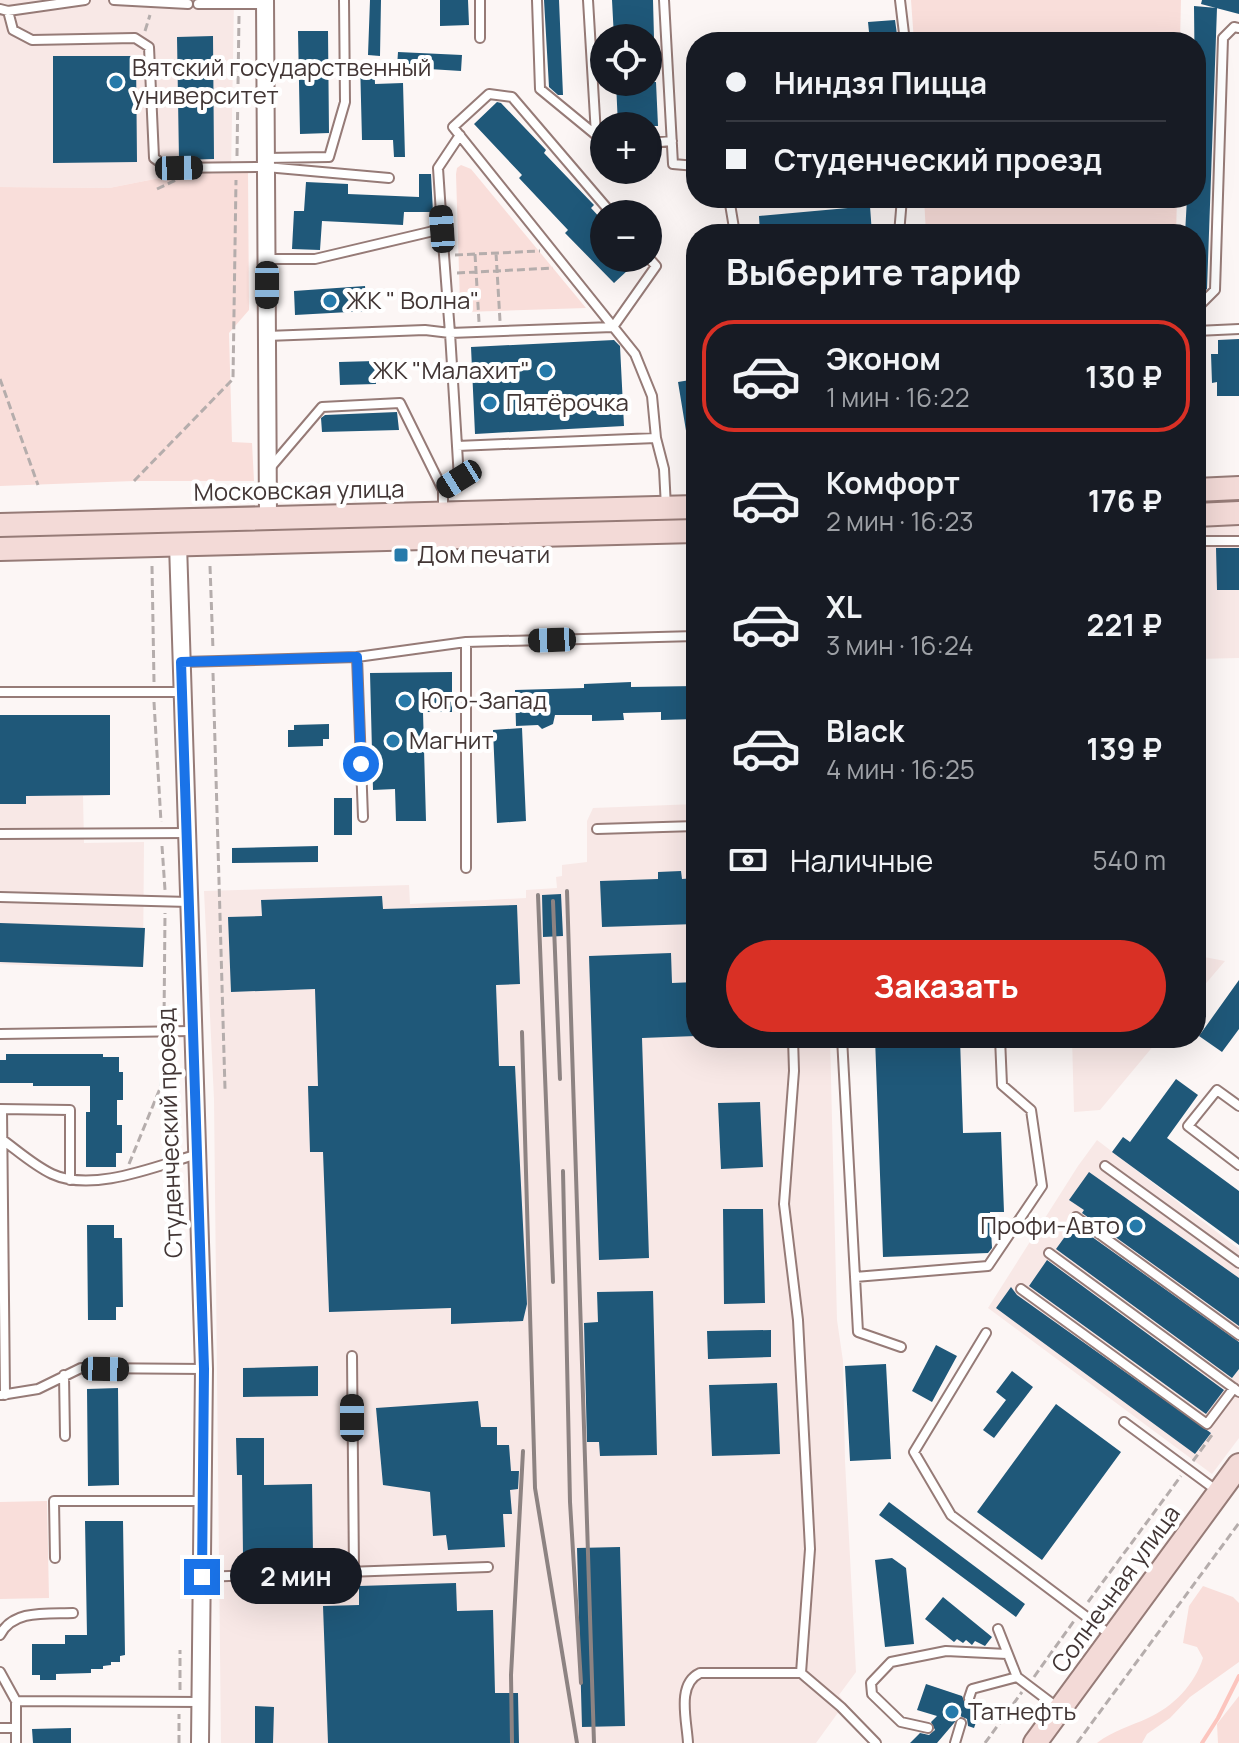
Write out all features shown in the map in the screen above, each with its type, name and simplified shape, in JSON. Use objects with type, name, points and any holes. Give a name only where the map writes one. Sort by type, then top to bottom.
[{"type":"main road","points":[[1206,490],[1239,488]]},
{"type":"main road","name":"Московская улица","points":[[0,525],[686,507]]},
{"type":"main road","points":[[1206,515],[1239,513]]},
{"type":"main road","name":"Студенческий проезд","points":[[177,520],[178,544]]},
{"type":"main road","name":"Московская улица","points":[[0,549],[686,531]]},
{"type":"main road","name":"Солнечная улица","points":[[1035,1743],[1239,1465]]},
{"type":"street","points":[[265,2],[268,518]]},
{"type":"street","name":"Студенческий проезд","points":[[178,544],[204,1369],[200,1743]]},
{"type":"lane","points":[[85,0],[4,10],[13,30],[32,40],[135,38],[143,41],[151,53],[154,158],[168,168],[237,167],[329,157],[345,102],[344,0]]},
{"type":"lane","points":[[114,0],[193,4],[265,2]]},
{"type":"lane","points":[[480,0],[480,38]]},
{"type":"lane","points":[[537,0],[540,89],[590,129]]},
{"type":"lane","points":[[588,0],[598,112]]},
{"type":"lane","points":[[664,0],[673,164],[686,165]]},
{"type":"lane","points":[[900,0],[904,32]]},
{"type":"lane","points":[[1206,299],[1215,290],[1223,38],[1234,27],[1239,28]]},
{"type":"lane","points":[[600,200],[512,97],[489,94],[453,127],[635,354],[652,396],[656,438],[664,469],[666,507]]},
{"type":"lane","points":[[443,490],[459,479],[438,168],[460,135]]},
{"type":"lane","points":[[662,142],[672,141]]},
{"type":"lane","points":[[266,162],[389,178]]},
{"type":"lane","points":[[267,259],[315,259],[442,229]]},
{"type":"lane","points":[[613,327],[652,272]]},
{"type":"lane","points":[[267,336],[613,327]]},
{"type":"lane","points":[[1206,331],[1239,329]]},
{"type":"lane","points":[[267,471],[322,407],[400,403],[443,490],[443,514]]},
{"type":"lane","points":[[457,446],[656,438]]},
{"type":"lane","points":[[1206,541],[1239,541]]},
{"type":"lane","points":[[181,662],[357,657],[466,642],[686,636]]},
{"type":"lane","points":[[466,642],[466,868]]},
{"type":"lane","points":[[357,657],[363,817]]},
{"type":"lane","points":[[0,692],[182,692]]},
{"type":"lane","points":[[597,829],[686,826]]},
{"type":"lane","points":[[0,834],[187,833]]},
{"type":"lane","points":[[0,897],[189,902]]},
{"type":"lane","points":[[0,1034],[191,1031]]},
{"type":"lane","points":[[793,1048],[784,1204],[798,1320],[810,1549],[801,1673]]},
{"type":"lane","points":[[843,1048],[858,1332],[901,1347]]},
{"type":"lane","points":[[855,1277],[988,1266],[1042,1186],[1031,1110],[1002,1085],[1000,1048]]},
{"type":"lane","points":[[1239,1106],[1217,1090],[1188,1126],[1239,1165]]},
{"type":"lane","points":[[70,1180],[70,1110],[1,1110],[2,1395],[38,1389],[81,1368],[204,1369]]},
{"type":"lane","points":[[1,1139],[42,1169],[70,1180],[88,1181],[125,1174],[199,1154]]},
{"type":"lane","points":[[1105,1166],[1239,1263]]},
{"type":"lane","points":[[1076,1217],[1239,1335]]},
{"type":"lane","points":[[1021,1289],[1207,1424],[1236,1390],[1049,1253]]},
{"type":"lane","points":[[986,1333],[914,1452],[951,1515],[1113,1637]]},
{"type":"lane","points":[[352,1356],[354,1572]]},
{"type":"lane","points":[[64,1375],[65,1436]]},
{"type":"lane","points":[[1124,1422],[1219,1492]]},
{"type":"lane","points":[[55,1558],[54,1501],[203,1501]]},
{"type":"lane","points":[[202,1577],[488,1567]]},
{"type":"lane","points":[[0,1635],[1,1630],[14,1620],[28,1615],[73,1613]]},
{"type":"lane","points":[[998,1629],[1017,1677],[1060,1709]]},
{"type":"lane","points":[[928,1728],[901,1722],[872,1694],[871,1683],[891,1662],[946,1651],[1007,1654]]},
{"type":"lane","points":[[0,1672],[16,1701],[16,1743]]},
{"type":"lane","points":[[688,1743],[685,1692],[694,1676],[700,1673],[801,1673],[841,1707],[876,1743]]},
{"type":"lane","points":[[969,1698],[972,1689],[1017,1677]]},
{"type":"lane","points":[[16,1701],[201,1702]]},
{"type":"lane","points":[[946,1733],[956,1740],[961,1723]]},
{"type":"lane","points":[[0,1728],[16,1728]]},
{"type":"path","points":[[143,41],[150,15]]},
{"type":"path","points":[[134,481],[233,379],[239,29]]},
{"type":"path","points":[[444,255],[552,251]]},
{"type":"path","points":[[496,253],[500,331]]},
{"type":"path","points":[[475,254],[479,332]]},
{"type":"path","points":[[445,273],[565,267]]},
{"type":"path","points":[[0,379],[38,485]]},
{"type":"path","points":[[125,1174],[161,1086],[164,1031],[165,901],[154,692],[152,566]]},
{"type":"path","points":[[210,566],[225,1089]]},
{"type":"path","points":[[985,1743],[1213,1435]]},
{"type":"path","points":[[1077,1743],[1239,1523]]},
{"type":"shaded area","name":"Вятский государственный университет","points":[[0,0],[234,0],[231,173],[180,174],[109,188],[0,187]]},
{"type":"shaded area","points":[[911,0],[1181,0],[1180,32],[913,32]]},
{"type":"shaded area","points":[[461,165],[471,169],[586,308],[465,312],[460,304],[456,174]]},
{"type":"shaded area","points":[[248,173],[249,310],[229,333],[232,442],[252,443],[254,481],[0,486],[0,187],[109,188],[180,174]]},
{"type":"shaded area","points":[[925,208],[1177,208],[1176,224],[925,224]]},
{"type":"shaded area","points":[[1239,525],[1239,658],[1206,659],[1206,526]]},
{"type":"shaded area","points":[[0,715],[110,715],[110,795],[83,796],[84,843],[144,842],[143,967],[0,964]]},
{"type":"shaded area","points":[[686,804],[686,1048],[830,1048],[837,1320],[843,1361],[856,1672],[839,1695],[845,1703],[816,1743],[221,1743],[214,1099],[204,891],[409,885],[410,904],[526,898],[526,890],[557,888],[556,877],[562,876],[562,865],[587,862],[587,821],[593,808]]},
{"type":"shaded area","points":[[1206,957],[1225,961],[1206,983]]},
{"type":"shaded area","points":[[1072,1048],[1152,1048],[1100,1110],[1074,1112]]},
{"type":"shaded area","points":[[1097,1140],[1239,1249],[1239,1438],[1212,1474],[988,1308]]},
{"type":"shaded area","points":[[47,1501],[49,1598],[0,1599],[0,1502]]},
{"type":"shaded area","points":[[1203,1586],[1233,1597],[1239,1603],[1239,1662],[1190,1697],[1170,1718],[1147,1734],[1142,1743],[1097,1743],[1157,1713],[1189,1686],[1203,1658],[1197,1647],[1183,1643],[1189,1606]]},
{"type":"shaded area","points":[[1239,1696],[1239,1743],[1218,1743],[1217,1724]]},
{"type":"building","points":[[370,0],[381,0],[380,56],[368,55]]},
{"type":"building","points":[[440,0],[468,0],[469,25],[440,26]]},
{"type":"building","points":[[544,0],[559,0],[563,95],[558,95],[549,87]]},
{"type":"building","points":[[612,0],[653,0],[654,24],[613,24]]},
{"type":"building","points":[[1202,0],[1239,0],[1239,14],[1201,4]]},
{"type":"building","points":[[1194,6],[1217,8],[1206,290],[1206,224],[1186,224],[1186,208],[1206,208],[1206,32],[1194,32]]},
{"type":"building","points":[[895,20],[897,32],[869,32],[868,22]]},
{"type":"building","points":[[298,31],[328,31],[329,133],[300,134]]},
{"type":"building","points":[[213,36],[214,159],[179,160],[177,37]]},
{"type":"building","points":[[398,52],[462,55],[461,71],[397,67]]},
{"type":"building","points":[[53,56],[136,56],[137,162],[53,163]]},
{"type":"building","points":[[360,61],[374,61],[375,84],[403,83],[405,157],[394,157],[393,140],[362,140]]},
{"type":"building","points":[[617,96],[657,96],[657,112],[617,112]]},
{"type":"building","points":[[497,102],[501,103],[590,201],[590,259],[519,178],[522,175],[474,124]]},
{"type":"building","points":[[419,174],[431,174],[433,212],[404,212],[403,225],[322,221],[320,250],[292,249],[294,211],[304,211],[306,182],[348,184],[348,194],[419,197]]},
{"type":"building","points":[[870,208],[871,224],[759,224],[759,216]]},
{"type":"building","points":[[603,272],[626,272],[614,283]]},
{"type":"building","name":"ЖК \" Волна\"","points":[[365,286],[367,311],[295,315],[294,291]]},
{"type":"building","points":[[1239,339],[1239,396],[1217,396],[1217,382],[1212,383],[1211,354],[1218,354],[1218,340]]},
{"type":"building","name":"ЖК \"Малахит\"","points":[[614,340],[620,346],[624,426],[475,434],[471,347]]},
{"type":"building","points":[[375,361],[376,384],[340,385],[339,362]]},
{"type":"building","points":[[686,381],[686,431],[678,382]]},
{"type":"building","points":[[397,412],[399,430],[322,432],[321,418],[325,415]]},
{"type":"building","points":[[1216,548],[1239,548],[1239,590],[1217,590]]},
{"type":"building","points":[[452,672],[452,712],[423,712],[426,821],[396,821],[395,789],[373,790],[370,673]]},
{"type":"building","points":[[631,682],[631,687],[686,686],[686,719],[661,720],[661,712],[623,713],[624,720],[592,721],[592,715],[555,715],[553,724],[542,729],[538,725],[516,726],[515,690],[584,688],[584,684]]},
{"type":"building","points":[[0,715],[110,715],[110,795],[26,796],[26,804],[0,804]]},
{"type":"building","points":[[329,724],[329,739],[323,739],[323,746],[288,747],[288,730],[294,730],[294,725]]},
{"type":"building","points":[[522,728],[526,821],[497,823],[493,730]]},
{"type":"building","points":[[334,798],[352,798],[352,835],[334,835]]},
{"type":"building","points":[[318,846],[318,862],[232,863],[232,848]]},
{"type":"building","points":[[681,871],[682,879],[686,879],[686,924],[602,927],[600,881],[658,879],[658,872]]},
{"type":"building","points":[[561,894],[563,936],[543,937],[542,895]]},
{"type":"building","points":[[382,896],[383,909],[517,905],[520,984],[496,985],[499,1066],[515,1066],[527,1304],[523,1321],[451,1324],[451,1308],[329,1312],[323,1152],[310,1152],[308,1086],[318,1086],[315,989],[231,992],[228,917],[262,916],[261,900]]},
{"type":"building","points":[[0,923],[145,928],[143,967],[0,962]]},
{"type":"building","points":[[671,953],[672,983],[686,982],[686,1036],[642,1038],[649,1258],[599,1260],[589,956]]},
{"type":"building","points":[[1239,980],[1239,1029],[1222,1052],[1206,1041],[1206,1026]]},
{"type":"building","points":[[875,1048],[960,1048],[963,1133],[1001,1132],[1004,1212],[990,1212],[992,1248],[988,1253],[883,1257]]},
{"type":"building","points":[[6,1054],[103,1054],[103,1057],[119,1057],[119,1072],[123,1072],[123,1100],[117,1100],[117,1125],[122,1125],[122,1153],[116,1153],[116,1167],[86,1167],[86,1112],[90,1112],[90,1086],[0,1083],[0,1060],[6,1060]]},
{"type":"building","points":[[1176,1079],[1198,1095],[1167,1138],[1239,1191],[1239,1245],[1112,1152],[1123,1137],[1130,1142]]},
{"type":"building","points":[[760,1102],[763,1167],[721,1169],[718,1103]]},
{"type":"building","name":"Профи-Авто","points":[[1089,1172],[1239,1278],[1239,1326],[1082,1213],[1084,1210],[1069,1200]]},
{"type":"building","points":[[723,1209],[763,1209],[765,1303],[724,1304]]},
{"type":"building","points":[[1074,1224],[1239,1342],[1239,1369],[1232,1378],[1056,1249]]},
{"type":"building","points":[[87,1225],[114,1225],[114,1238],[122,1238],[123,1307],[116,1307],[116,1320],[88,1320]]},
{"type":"building","points":[[1047,1260],[1224,1390],[1206,1414],[1029,1286]]},
{"type":"building","points":[[1011,1287],[1017,1295],[1211,1433],[1195,1454],[996,1308]]},
{"type":"building","points":[[653,1291],[657,1455],[600,1456],[599,1442],[587,1442],[584,1323],[598,1322],[597,1292]]},
{"type":"building","points":[[771,1330],[771,1357],[708,1359],[707,1331]]},
{"type":"building","points":[[936,1345],[957,1356],[932,1402],[912,1391]]},
{"type":"building","points":[[886,1364],[891,1459],[850,1461],[845,1366]]},
{"type":"building","points":[[318,1366],[318,1396],[243,1397],[243,1368]]},
{"type":"building","points":[[1012,1371],[1033,1387],[994,1438],[983,1430],[1006,1400],[996,1392]]},
{"type":"building","points":[[777,1383],[780,1454],[712,1456],[709,1385]]},
{"type":"building","points":[[118,1388],[119,1485],[88,1486],[87,1389]]},
{"type":"building","points":[[478,1401],[481,1427],[497,1427],[497,1445],[509,1445],[511,1471],[519,1471],[518,1489],[510,1490],[512,1514],[503,1514],[505,1547],[448,1550],[446,1535],[433,1536],[430,1492],[383,1485],[376,1408]]},
{"type":"building","points":[[1056,1404],[1121,1452],[1042,1560],[977,1512]]},
{"type":"building","points":[[236,1438],[264,1438],[264,1485],[312,1484],[313,1554],[243,1555],[242,1475],[237,1475]]},
{"type":"building","points":[[889,1502],[1025,1604],[1016,1617],[879,1515]]},
{"type":"building","points":[[85,1521],[123,1521],[125,1655],[120,1656],[120,1662],[111,1662],[103,1669],[91,1669],[91,1673],[56,1674],[56,1680],[40,1680],[40,1675],[32,1675],[32,1644],[65,1644],[65,1635],[87,1635]]},
{"type":"building","points":[[620,1547],[625,1726],[582,1727],[577,1548]]},
{"type":"building","points":[[892,1558],[906,1568],[914,1644],[885,1647],[875,1560]]},
{"type":"building","points":[[456,1583],[457,1611],[493,1610],[495,1693],[518,1693],[519,1743],[328,1743],[323,1606],[359,1605],[359,1586]]},
{"type":"building","points":[[943,1597],[992,1637],[985,1646],[975,1641],[972,1645],[966,1640],[963,1643],[957,1639],[954,1642],[925,1619]]},
{"type":"building","name":"Татнефть","points":[[926,1684],[962,1696],[966,1704],[971,1705],[976,1700],[983,1702],[974,1728],[960,1716],[937,1743],[910,1743],[920,1733],[929,1735],[935,1730],[931,1722],[937,1716],[917,1710]]},
{"type":"building","points":[[255,1706],[274,1707],[273,1743],[255,1743]]},
{"type":"building","points":[[71,1728],[71,1743],[33,1743],[32,1729]]},
{"type":"waterway","points":[[1202,1743],[1239,1676]]},
{"type":"railway","points":[[567,891],[594,1743]]},
{"type":"railway","points":[[538,895],[553,1282]]},
{"type":"railway","points":[[553,901],[560,1079]]},
{"type":"railway","points":[[522,1032],[535,1488],[577,1743]]},
{"type":"railway","points":[[563,1171],[570,1502],[581,1683]]},
{"type":"railway","points":[[512,1743],[511,1675],[523,1451]]},
{"type":"place","name":"Вятский государственный университет","points":[[116,82]]},
{"type":"place","name":"ЖК \" Волна\"","points":[[330,301]]},
{"type":"place","name":"ЖК \"Малахит\"","points":[[546,371]]},
{"type":"place","name":"Пятёрочка","points":[[490,403]]},
{"type":"place","name":"Дом печати","points":[[401,555]]},
{"type":"place","name":"Юго-Запад","points":[[405,701]]},
{"type":"place","name":"Магнит","points":[[393,741]]},
{"type":"place","name":"Профи-Авто","points":[[1136,1226]]},
{"type":"place","name":"Татнефть","points":[[952,1712]]},
{"type":"route","points":[[202,1577],[204,1369],[181,662],[357,657],[361,764]]}]
